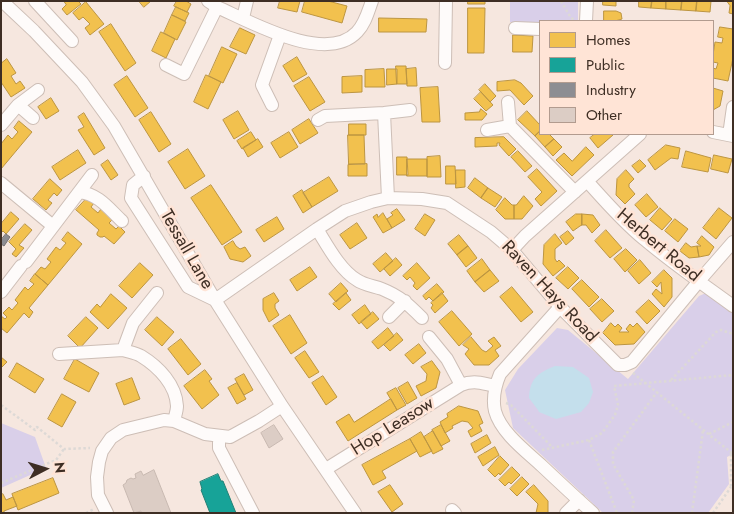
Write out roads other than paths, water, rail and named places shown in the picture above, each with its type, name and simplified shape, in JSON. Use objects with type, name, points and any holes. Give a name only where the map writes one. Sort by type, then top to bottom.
[{"type":"street","name":"Tessall Lane","points":[[2,1],[34,31],[82,82],[114,126],[216,300],[282,406],[355,513]]},
{"type":"street","points":[[35,1],[72,40]]},
{"type":"street","points":[[242,18],[247,1]]},
{"type":"street","points":[[166,65],[182,79],[213,4],[280,36],[311,44],[334,44],[346,40],[358,32],[366,19],[372,1]]},
{"type":"street","points":[[445,63],[446,1]]},
{"type":"street","points":[[586,20],[587,1]]},
{"type":"street","points":[[515,28],[539,29]]},
{"type":"street","points":[[272,105],[262,85],[280,36]]},
{"type":"street","points":[[1,125],[18,105],[38,90]]},
{"type":"street","points":[[508,102],[510,126],[575,192]]},
{"type":"street","points":[[18,105],[33,118]]},
{"type":"street","points":[[714,132],[731,136],[733,107]]},
{"type":"street","points":[[318,120],[325,116],[410,110]]},
{"type":"street","points":[[384,113],[388,198]]},
{"type":"street","points":[[487,130],[510,126]]},
{"type":"street","points":[[512,250],[639,135]]},
{"type":"street","points":[[1,292],[92,175]]},
{"type":"street","points":[[144,176],[133,185],[131,198],[188,287],[216,300]]},
{"type":"street","name":"Herbert Road","points":[[587,181],[642,238],[675,265],[733,306]]},
{"type":"street","points":[[1,183],[53,226]]},
{"type":"street","points":[[79,192],[96,197],[122,222]]},
{"type":"street","name":"Raven Hays Road","points":[[216,300],[345,211],[388,198],[422,199],[447,203],[491,232],[512,250],[560,307],[618,365],[632,362],[699,281]]},
{"type":"street","points":[[317,229],[343,269],[350,275],[358,281],[384,290],[405,301],[422,318]]},
{"type":"street","points":[[699,281],[733,242]]},
{"type":"street","points":[[123,350],[133,323],[158,293]]},
{"type":"street","points":[[389,316],[405,301]]},
{"type":"street","points":[[560,307],[500,374],[495,386],[494,400],[500,423],[512,438],[593,513]]},
{"type":"street","points":[[430,336],[447,359],[461,385]]},
{"type":"street","points":[[59,354],[123,350],[140,356],[156,368],[169,382],[175,395],[177,408],[174,421]]},
{"type":"street","name":"Hop Leasow","points":[[326,470],[461,385],[468,382],[476,382],[495,386]]},
{"type":"street","points":[[106,513],[98,495],[97,477],[99,462],[102,451],[111,438],[123,430],[164,420],[174,421],[205,434],[230,437],[282,406]]},
{"type":"street","points":[[219,436],[219,448],[253,513]]},
{"type":"street","points":[[566,513],[579,500]]},
{"type":"water","points":[[555,366],[573,367],[589,378],[593,392],[589,403],[581,412],[556,419],[539,412],[529,398],[531,386],[536,377]]}]
